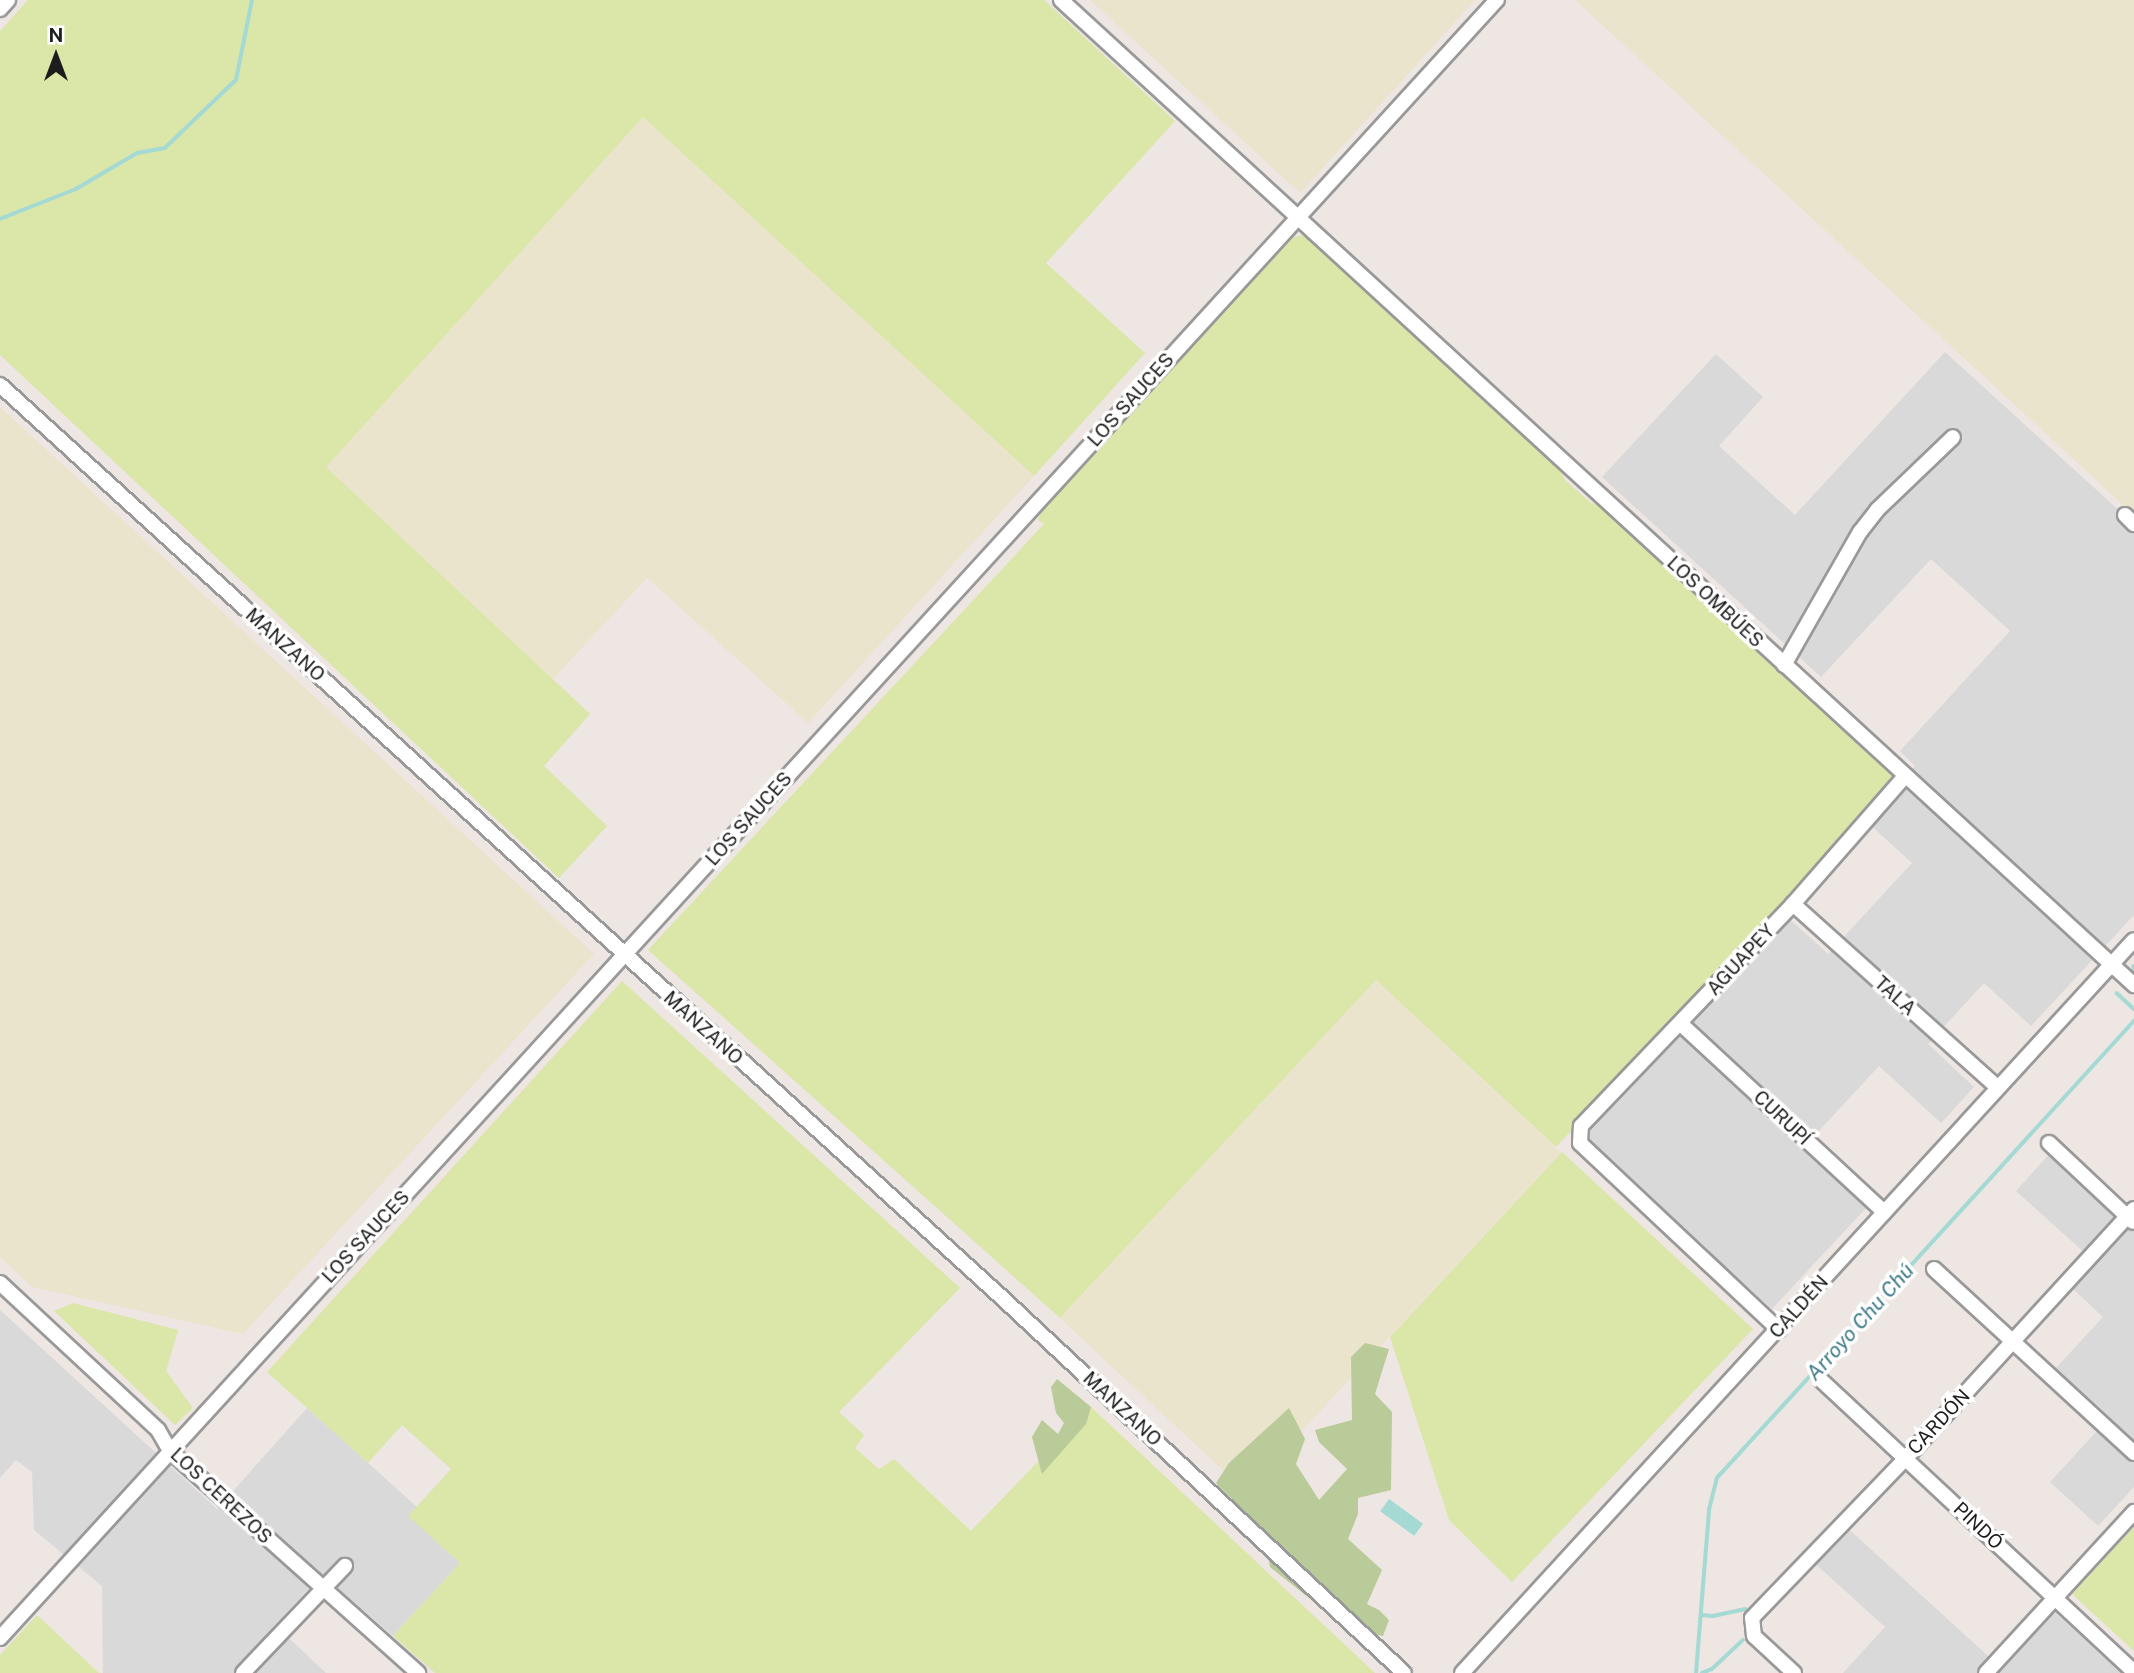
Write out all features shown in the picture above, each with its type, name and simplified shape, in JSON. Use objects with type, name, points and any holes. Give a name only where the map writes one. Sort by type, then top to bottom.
[{"type":"street","points":[[0,9],[8,0]]},
{"type":"street","name":"LOS OMBÚES","points":[[1061,0],[2134,985]]},
{"type":"street","name":"LOS SAUCES","points":[[0,1638],[5,1622],[170,1451],[1497,0]]},
{"type":"street","name":"MANZANO","points":[[0,385],[1008,1303],[1404,1673]]},
{"type":"street","points":[[1784,665],[1877,510],[1953,437]]},
{"type":"street","name":"AGUAPEY","points":[[1779,1330],[1580,1143],[1581,1126],[1793,904],[1906,776]]},
{"type":"street","name":"TALA","points":[[1793,904],[1998,1088]]},
{"type":"street","name":"CALDÉN","points":[[1462,1673],[2134,940]]},
{"type":"street","name":"CURUPÍ","points":[[1681,1024],[1884,1212]]},
{"type":"street","points":[[2049,1143],[2132,1216]]},
{"type":"street","name":"CARDÓN","points":[[1794,1673],[1754,1636],[1752,1618],[2132,1216]]},
{"type":"street","points":[[1934,1269],[2134,1454]]},
{"type":"street","name":"LOS CEREZOS","points":[[0,1283],[158,1430],[170,1451],[418,1673]]},
{"type":"street","name":"PINDÓ","points":[[1822,1381],[2134,1672]]},
{"type":"street","points":[[1986,1673],[2134,1512]]},
{"type":"street","points":[[243,1673],[345,1566]]},
{"type":"shaded area","points":[[1090,0],[1475,0],[1300,193]]},
{"type":"shaded area","points":[[1575,0],[2134,0],[2134,515]]},
{"type":"shaded area","points":[[643,117],[1034,476],[808,723],[647,578],[553,679],[325,467]]},
{"type":"shaded area","points":[[1945,352],[2134,524],[2134,915],[2031,1026],[1984,983],[1928,1044],[1974,1087],[1941,1123],[1879,1066],[1803,1148],[1867,1207],[1772,1309],[1580,1134],[1783,913],[1828,954],[1912,863],[1865,820],[1915,766],[1900,751],[2010,631],[1931,559],[1821,677],[1602,477],[1716,354],[1763,397],[1719,446],[1795,515]]},
{"type":"shaded area","points":[[0,407],[594,954],[243,1334],[32,1287],[0,1257]]},
{"type":"shaded area","points":[[1376,980],[1561,1153],[1245,1491],[1060,1319]]},
{"type":"shaded area","points":[[2051,1152],[2134,1228],[2134,1487],[2098,1526],[2050,1482],[2110,1417],[2056,1368],[2103,1317],[2072,1288],[2096,1263],[2016,1191]]},
{"type":"shaded area","points":[[0,1310],[217,1509],[307,1408],[417,1507],[409,1516],[460,1563],[393,1636],[322,1574],[275,1625],[326,1673],[103,1673],[102,1586],[34,1530],[32,1472],[16,1460],[0,1478]]},
{"type":"shaded area","points":[[1842,1523],[1998,1665],[2050,1608],[2122,1673],[1843,1673],[1885,1627],[1809,1558]]},
{"type":"green space","points":[[28,0],[1044,0],[1175,121],[1046,263],[1145,353],[1034,476],[643,117],[326,467],[590,714],[544,766],[607,826],[559,878],[0,355],[0,31]]},
{"type":"green space","points":[[1303,235],[1554,460],[1565,480],[1591,503],[1600,505],[1899,779],[1556,1147],[1376,980],[1060,1318],[648,950],[1044,524],[1038,520],[1048,498],[1284,240]]},
{"type":"green space","points":[[622,981],[960,1288],[839,1412],[864,1435],[855,1448],[879,1469],[894,1459],[971,1531],[1091,1407],[1375,1673],[435,1673],[393,1636],[460,1563],[408,1516],[451,1469],[402,1425],[368,1463],[267,1372]]},
{"type":"green space","points":[[1562,1152],[1753,1329],[1512,1582],[1449,1520],[1390,1337]]},
{"type":"green space","points":[[73,1303],[178,1330],[166,1371],[193,1408],[175,1425],[54,1311]]},
{"type":"green space","points":[[1365,1343],[1389,1349],[1375,1394],[1392,1412],[1391,1490],[1358,1498],[1358,1514],[1348,1539],[1382,1570],[1367,1604],[1379,1610],[1389,1620],[1383,1636],[1348,1629],[1270,1567],[1263,1530],[1216,1483],[1229,1463],[1289,1408],[1305,1439],[1296,1464],[1319,1500],[1347,1469],[1319,1442],[1315,1430],[1352,1420],[1351,1357]]},
{"type":"green space","points":[[1057,1379],[1091,1407],[1086,1424],[1042,1474],[1032,1437],[1042,1420],[1058,1434],[1064,1423],[1056,1413],[1051,1387]]},
{"type":"green space","points":[[2134,1527],[2134,1651],[2072,1594]]},
{"type":"green space","points":[[37,1615],[99,1673],[0,1673],[0,1655]]},
{"type":"water","points":[[1389,1499],[1423,1524],[1414,1536],[1380,1511]]},
{"type":"waterway","points":[[0,219],[76,189],[137,153],[165,148],[236,80],[252,0]]},
{"type":"waterway","name":"Arroyo Chu Chú","points":[[2134,966],[2134,973]]},
{"type":"waterway","points":[[2117,993],[2134,1009]]},
{"type":"waterway","name":"Arroyo Chu Chú","points":[[1696,1673],[1709,1510],[1717,1478],[2134,1021]]},
{"type":"waterway","points":[[1701,1615],[1713,1616],[1745,1609]]},
{"type":"waterway","points":[[1702,1673],[1712,1669],[1743,1640]]}]
